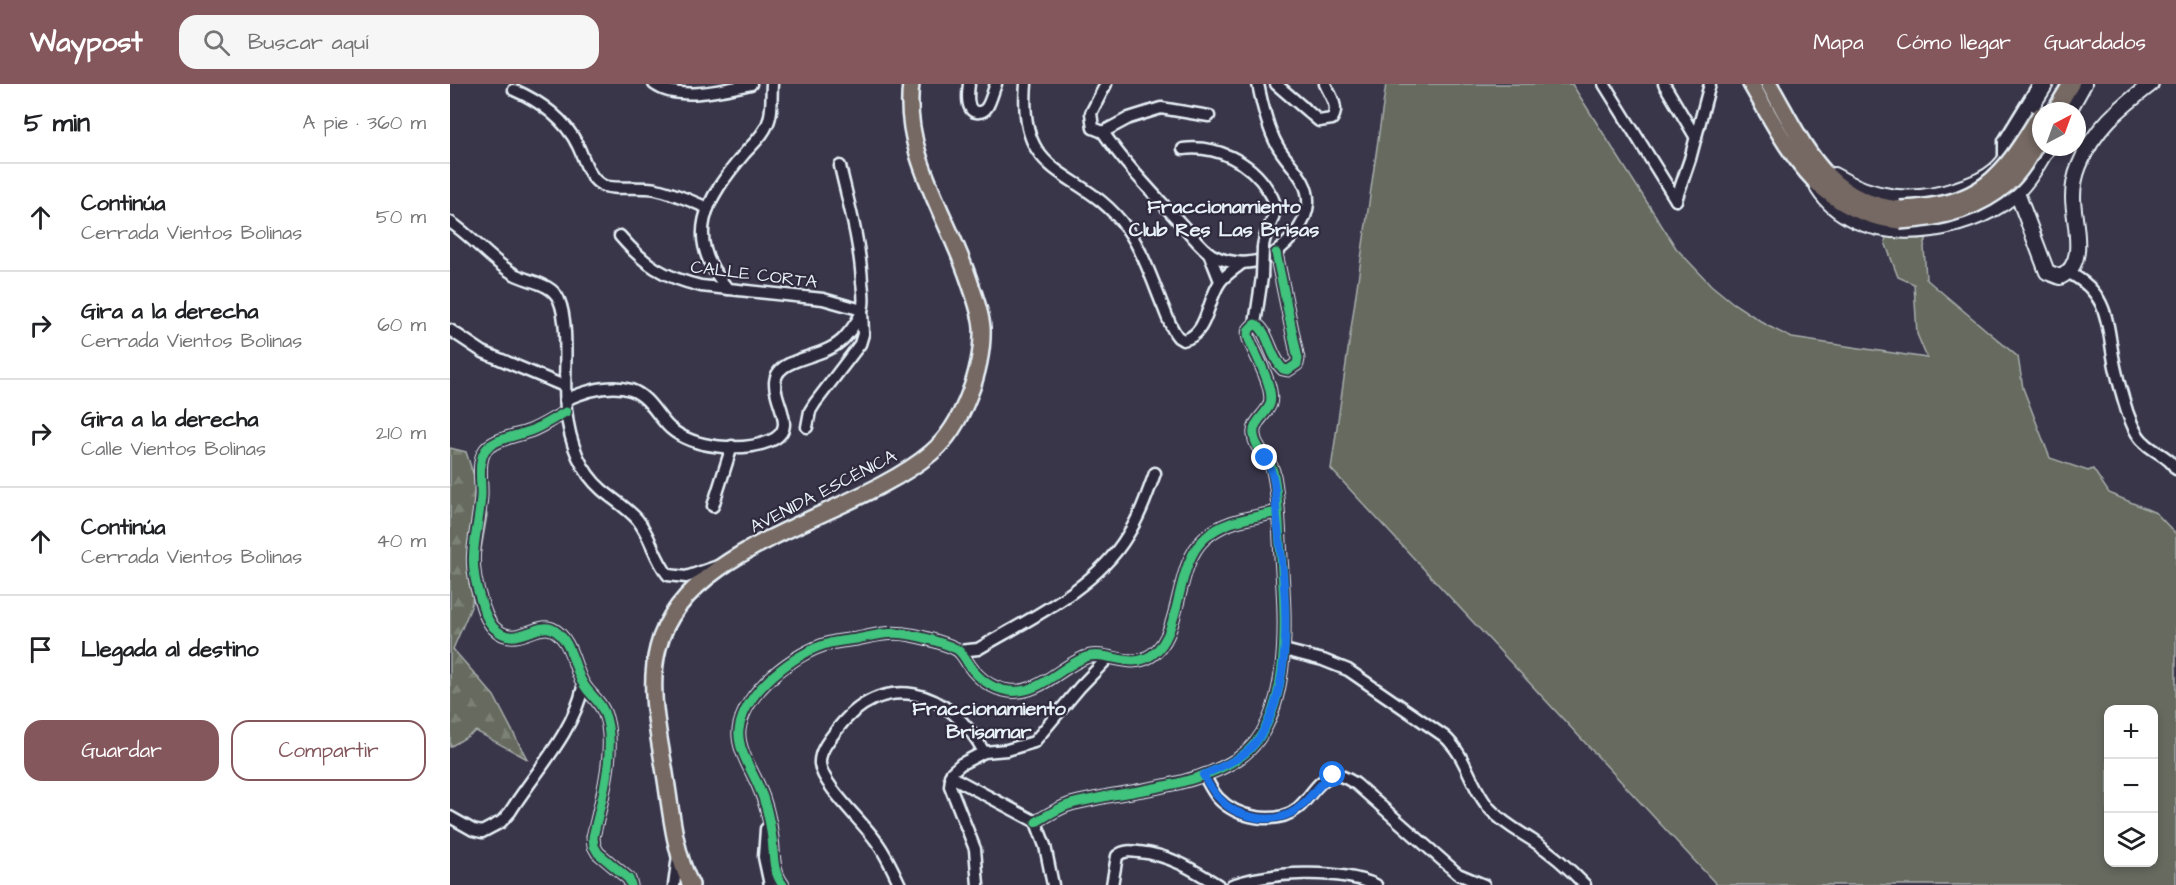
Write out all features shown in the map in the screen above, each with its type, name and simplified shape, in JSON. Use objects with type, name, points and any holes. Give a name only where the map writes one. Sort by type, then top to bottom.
[{"type":"main road","name":"AVENIDA ESCÉNICA","points":[[691,885],[679,854],[656,720],[654,676],[658,647],[669,618],[686,595],[722,566],[762,543],[867,494],[907,471],[933,451],[954,426],[970,394],[978,364],[982,328],[976,301],[960,253],[928,182],[916,147],[910,110],[911,84]]},
{"type":"main road","points":[[1751,84],[1785,141],[1812,169]]},
{"type":"main road","points":[[1769,84],[1825,192],[1856,211],[1878,219],[1972,195],[1997,177],[2019,151],[2032,129]]},
{"type":"main road","points":[[2047,102],[2058,84]]},
{"type":"main road","points":[[2060,102],[2071,84]]},
{"type":"main road","points":[[2004,159],[2047,272],[2060,277],[2069,273],[2077,249],[2073,186],[2079,167],[2094,138],[2116,110],[2151,84]]},
{"type":"main road","points":[[1900,215],[1924,220],[1947,215],[1988,197],[2008,183],[2032,151]]},
{"type":"street","points":[[654,84],[671,92],[688,93],[716,92],[751,84]]},
{"type":"street","points":[[728,289],[715,274],[705,249],[703,230],[711,197],[768,124],[772,84]]},
{"type":"street","points":[[969,84],[967,97],[972,111],[976,113],[987,107],[996,84]]},
{"type":"street","points":[[1026,84],[1024,107],[1026,122],[1039,154],[1052,168],[1109,206],[1128,230],[1178,337],[1183,340],[1195,334],[1220,282],[1242,263]]},
{"type":"street","points":[[1106,84],[1091,113],[1094,128],[1104,132],[1135,171],[1209,253],[1220,282]]},
{"type":"street","points":[[1209,253],[1226,261],[1242,263],[1263,260],[1276,253],[1290,240],[1301,225],[1308,202],[1306,189],[1296,170],[1277,145],[1268,126],[1258,84]]},
{"type":"street","points":[[1276,84],[1319,121],[1332,119],[1336,111],[1325,84]]},
{"type":"street","points":[[1604,84],[1676,200],[1710,84]]},
{"type":"street","points":[[1664,84],[1696,138]]},
{"type":"street","points":[[2004,159],[2004,141],[2039,84]]},
{"type":"street","points":[[1812,169],[1860,189],[1901,196],[1926,197],[1956,189],[1984,177],[2004,159],[2026,117],[2047,84]]},
{"type":"street","points":[[2075,102],[2085,84]]},
{"type":"street","points":[[514,90],[538,103],[556,117],[575,140],[594,179],[601,185],[610,188],[633,186],[656,189],[676,194],[708,208]]},
{"type":"street","points":[[1104,132],[1129,118],[1161,108],[1209,116]]},
{"type":"street","points":[[1036,822],[1068,805],[1180,782],[1203,775],[1238,759],[1258,739],[1275,699],[1284,650],[1284,599],[1277,512],[1272,469],[1256,445],[1253,433],[1255,426],[1270,404],[1270,393],[1248,332],[1255,324],[1262,277],[1264,239],[1276,206],[1264,183],[1249,168],[1229,156],[1210,150],[1183,149]]},
{"type":"street","points":[[1812,169],[1819,193],[1846,218],[1860,225],[1886,231],[1912,232],[1963,223],[2004,204],[2018,192],[2043,156]]},
{"type":"street","points":[[807,427],[810,411],[860,344],[863,334],[863,295],[859,249],[840,166]]},
{"type":"street","points":[[450,222],[472,238],[502,266],[528,280],[547,286],[560,301],[563,320],[566,412],[582,467],[592,480],[638,520],[660,566],[668,575],[686,577],[722,566]]},
{"type":"street","name":"CALLE CORTA","points":[[620,236],[638,256],[666,276],[701,286],[823,299],[862,310]]},
{"type":"street","points":[[1255,324],[1263,331],[1277,364],[1282,369],[1294,368],[1298,359],[1276,253]]},
{"type":"street","points":[[2069,273],[2084,281],[2098,297],[2102,306],[2116,371],[2127,410],[2137,434],[2143,442],[2166,457],[2176,470]]},
{"type":"street","points":[[565,400],[598,389],[632,390],[644,397],[671,429],[702,443],[732,446],[760,444],[773,440],[783,428],[784,418],[773,383],[775,375],[789,364],[832,347],[845,337],[862,310]]},
{"type":"street","points":[[450,330],[483,352],[533,371],[564,386]]},
{"type":"street","points":[[566,412],[539,427],[496,442],[486,448],[481,465],[481,496],[472,547],[474,578],[487,619],[493,627],[502,634],[513,637],[546,628],[558,632],[567,644],[583,687],[600,702],[606,714],[609,743],[607,778],[593,837],[594,846],[598,853],[629,879],[631,885]]},
{"type":"street","points":[[713,506],[732,446]]},
{"type":"street","points":[[783,885],[775,870],[772,835],[762,792],[741,747],[739,731],[745,710],[775,674],[790,662],[829,643],[890,632],[912,635],[959,651],[978,649],[1088,582],[1111,559],[1127,537],[1140,512],[1155,473]]},
{"type":"street","points":[[959,651],[976,675],[994,688],[1017,692],[1026,691],[1050,679],[1087,657],[1137,662],[1155,653],[1163,645],[1191,556],[1206,537],[1232,522],[1277,512]]},
{"type":"street","points":[[1284,650],[1323,660],[1348,670],[1444,736],[1454,745],[1481,797],[1490,809],[1506,824],[1555,856],[1585,885]]},
{"type":"street","points":[[978,885],[975,849],[955,804],[950,776],[961,764],[984,752],[1007,750],[1034,742],[1080,687],[1108,658]]},
{"type":"street","points":[[450,817],[473,830],[483,832],[501,822],[510,813],[572,719],[583,687]]},
{"type":"street","points":[[900,885],[878,842],[825,780],[820,767],[820,757],[827,742],[844,719],[860,706],[882,695],[910,693],[929,698],[956,714],[975,735],[984,752]]},
{"type":"street","points":[[1203,775],[1226,806],[1245,814],[1274,818],[1287,815],[1297,809],[1323,781],[1333,775],[1342,776],[1356,784],[1458,874],[1484,885]]},
{"type":"street","points":[[950,776],[1036,822],[1045,846],[1053,885]]},
{"type":"street","points":[[768,819],[764,856],[770,885]]},
{"type":"street","points":[[1112,885],[1117,856],[1127,851],[1159,854],[1181,862],[1218,885]]},
{"type":"street","points":[[674,885],[679,854]]},
{"type":"street","points":[[1232,885],[1261,877],[1296,875],[1340,876],[1376,885]]},
{"type":"green space","points":[[1386,84],[1572,84],[1676,248],[1711,285],[1733,303],[1768,326],[1792,338],[1927,358],[1917,334],[1914,284],[1898,277],[1885,242],[1889,225],[1931,223],[1924,247],[1926,279],[2018,357],[2023,388],[2050,458],[2088,471],[2093,469],[2109,493],[2156,513],[2176,534],[2176,885],[1717,885],[1331,469]]},
{"type":"green space","points":[[450,448],[466,452],[487,515],[471,607],[453,649],[494,696],[527,759],[476,731],[450,747]]},
{"type":"cycle path","points":[[1036,822],[1060,808],[1073,804],[1176,783],[1210,773],[1239,758],[1257,741],[1269,719],[1278,693],[1282,665],[1283,580],[1275,481],[1271,466],[1257,445],[1254,435],[1257,422],[1270,404],[1270,389],[1248,334],[1249,329],[1255,324],[1260,327],[1278,364],[1288,370],[1297,364],[1298,359],[1276,253]]},
{"type":"cycle path","points":[[566,412],[535,429],[497,441],[484,452],[481,463],[481,496],[474,546],[474,569],[484,609],[493,627],[509,636],[545,628],[558,632],[569,649],[582,681],[604,712],[608,725],[609,757],[593,837],[594,846],[598,853],[629,879],[631,885]]},
{"type":"cycle path","points":[[783,885],[775,868],[769,818],[758,785],[742,751],[739,730],[750,702],[761,688],[787,664],[830,643],[897,633],[929,639],[954,648],[986,682],[1003,690],[1020,691],[1040,685],[1086,657],[1100,656],[1130,661],[1144,659],[1157,651],[1166,638],[1187,567],[1194,551],[1205,538],[1230,523],[1277,512]]},
{"type":"district","name":"Fraccionamiento Club Res Las Brisas","points":[[1224,218]]},
{"type":"district","name":"Fraccionamiento Brisamar","points":[[989,720]]},
{"type":"route","points":[[1265,458],[1272,469],[1280,537],[1285,626],[1283,664],[1270,715],[1258,739],[1238,759],[1203,775],[1226,806],[1245,814],[1274,818],[1287,815],[1297,809],[1323,781],[1333,775]]}]
